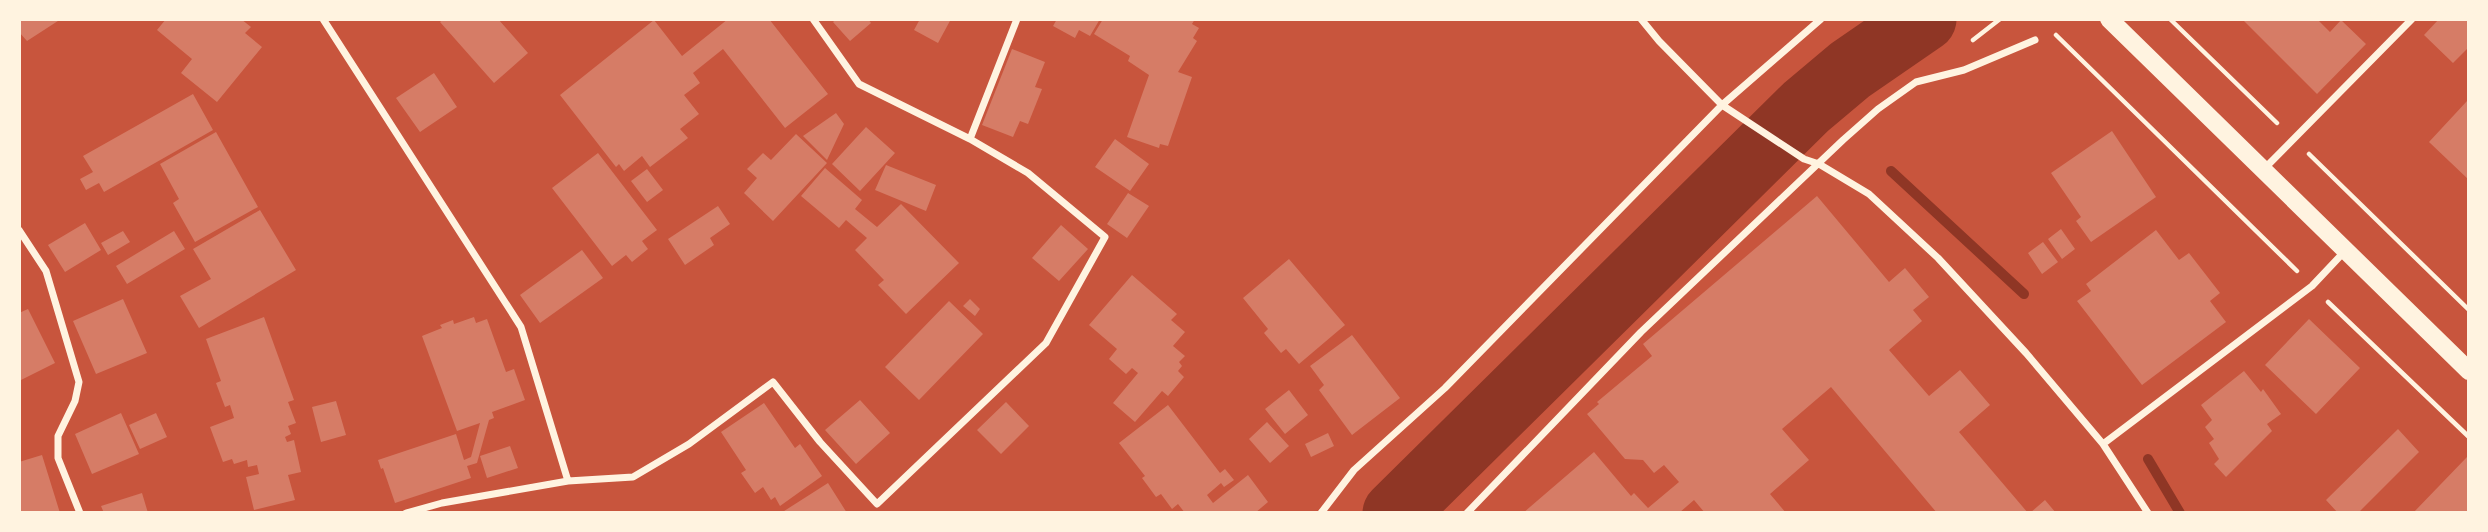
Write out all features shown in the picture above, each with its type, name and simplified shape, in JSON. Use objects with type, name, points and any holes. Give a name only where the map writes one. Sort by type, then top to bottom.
[{"type":"main road","points":[[2109,19],[2469,371]]},
{"type":"street","points":[[323,19],[521,327],[568,481]]},
{"type":"street","points":[[406,513],[442,503],[568,481],[633,477],[689,444],[773,382],[820,442],[877,503],[1046,343],[1105,237],[1028,173],[970,139],[859,85],[813,19]]},
{"type":"street","points":[[970,139],[1017,19]]},
{"type":"street","points":[[1641,19],[1722,105],[1804,159],[1819,164],[1869,194],[1938,258],[2026,354],[2103,444],[2148,513]]},
{"type":"street","points":[[1321,513],[1354,470],[1445,388],[1722,105],[1821,19]]},
{"type":"street","points":[[2263,170],[2412,19]]},
{"type":"street","points":[[1467,513],[1641,332],[1878,109],[1916,82],[1964,70],[2035,40]]},
{"type":"street","points":[[19,230],[46,271],[79,382],[75,401],[58,436],[58,458],[80,513]]},
{"type":"street","points":[[2103,444],[2312,286],[2345,251]]},
{"type":"path","points":[[2170,19],[2469,310]]},
{"type":"path","points":[[2049,29],[2469,437]]},
{"type":"building","points":[[19,19],[61,19],[27,41],[19,32]]},
{"type":"building","points":[[166,19],[241,19],[251,27],[245,33],[262,47],[217,102],[181,73],[192,59],[157,30]]},
{"type":"building","points":[[443,19],[498,19],[528,53],[494,83],[440,22]]},
{"type":"building","points":[[728,19],[769,19],[828,94],[785,128],[723,49],[693,73],[700,83],[684,95],[699,114],[680,129],[688,138],[650,167],[642,156],[624,171],[619,164],[616,167],[560,95],[654,20],[682,56]]},
{"type":"building","points":[[836,19],[868,19],[871,23],[850,41],[833,22]]},
{"type":"building","points":[[920,19],[951,19],[938,43],[914,30]]},
{"type":"building","points":[[1057,19],[1100,19],[1090,36],[1079,30],[1075,38],[1053,26]]},
{"type":"building","points":[[1103,19],[1195,19],[1192,24],[1199,28],[1193,38],[1197,41],[1178,72],[1192,77],[1168,146],[1160,144],[1159,148],[1127,137],[1149,75],[1128,61],[1130,56],[1094,34]]},
{"type":"building","points":[[2242,19],[2317,19],[2330,32],[2341,20],[2366,44],[2317,94]]},
{"type":"building","points":[[2439,19],[2469,19],[2469,47],[2453,63],[2424,35]]},
{"type":"building","points":[[1012,49],[1045,62],[1035,87],[1042,89],[1028,124],[1020,121],[1013,137],[982,125]]},
{"type":"building","points":[[434,73],[457,107],[420,132],[396,98]]},
{"type":"building","points":[[193,94],[213,130],[104,192],[99,183],[86,190],[80,179],[93,172],[83,156]]},
{"type":"building","points":[[2467,101],[2469,103],[2469,180],[2429,142]]},
{"type":"building","points":[[836,113],[844,124],[827,160],[803,136]]},
{"type":"building","points":[[866,127],[895,153],[860,191],[832,164]]},
{"type":"building","points":[[2112,131],[2156,197],[2091,242],[2076,221],[2081,217],[2051,173]]},
{"type":"building","points":[[216,132],[258,207],[195,242],[173,203],[179,199],[160,164]]},
{"type":"building","points":[[796,134],[827,163],[773,221],[744,193],[757,178],[747,169],[763,153],[771,160]]},
{"type":"building","points":[[1115,139],[1149,164],[1130,191],[1095,167]]},
{"type":"building","points":[[598,153],[657,230],[642,241],[648,249],[632,262],[626,255],[612,266],[552,188]]},
{"type":"building","points":[[886,165],[936,185],[926,211],[875,190]]},
{"type":"building","points":[[825,168],[862,200],[855,209],[877,227],[901,204],[959,263],[906,314],[878,285],[884,280],[855,250],[867,238],[846,220],[839,228],[801,196]]},
{"type":"building","points":[[647,169],[663,190],[647,202],[631,181]]},
{"type":"building","points":[[1128,193],[1149,206],[1127,238],[1107,224]]},
{"type":"building","points":[[1817,196],[1889,282],[1905,268],[1929,297],[1913,310],[1922,321],[1889,350],[1929,396],[1960,370],[1990,405],[1959,432],[2028,513],[1937,513],[1831,387],[1782,429],[1809,460],[1770,494],[1786,513],[1705,513],[1694,500],[1679,513],[1523,513],[1594,452],[1631,496],[1634,493],[1648,508],[1679,482],[1664,465],[1654,473],[1643,460],[1625,459],[1587,414],[1599,404],[1597,402],[1652,356],[1643,344]]},
{"type":"building","points":[[718,206],[730,224],[710,238],[714,245],[685,265],[668,239]]},
{"type":"building","points":[[260,210],[296,270],[199,328],[180,296],[211,279],[193,249]]},
{"type":"building","points":[[85,223],[101,250],[65,272],[48,245]]},
{"type":"building","points":[[1061,225],[1088,249],[1059,281],[1032,258]]},
{"type":"building","points":[[2061,229],[2075,249],[2062,259],[2048,239]]},
{"type":"building","points":[[2156,230],[2179,260],[2189,253],[2220,293],[2210,301],[2226,322],[2142,385],[2077,301],[2091,291],[2086,284]]},
{"type":"building","points":[[123,231],[130,242],[108,255],[101,243]]},
{"type":"building","points":[[174,231],[185,249],[127,284],[116,266]]},
{"type":"building","points":[[2043,242],[2058,262],[2042,274],[2028,253]]},
{"type":"building","points":[[582,250],[603,278],[540,323],[520,295]]},
{"type":"building","points":[[1289,259],[1345,325],[1299,364],[1286,349],[1281,353],[1264,333],[1268,329],[1243,298]]},
{"type":"building","points":[[1132,275],[1177,314],[1171,320],[1185,332],[1173,346],[1185,356],[1179,362],[1182,366],[1178,371],[1184,377],[1168,396],[1162,391],[1135,422],[1113,403],[1138,373],[1132,368],[1126,374],[1109,359],[1117,349],[1089,325]]},
{"type":"building","points":[[123,299],[147,353],[96,374],[73,321]]},
{"type":"building","points":[[970,299],[980,309],[975,316],[963,306]]},
{"type":"building","points":[[949,301],[983,334],[919,400],[885,367]]},
{"type":"building","points":[[28,309],[55,363],[19,381],[19,313]]},
{"type":"building","points":[[264,317],[294,400],[288,402],[296,423],[288,426],[291,434],[285,437],[287,442],[294,440],[301,472],[288,475],[295,500],[254,510],[246,477],[259,474],[257,465],[248,467],[247,460],[234,464],[232,459],[223,462],[210,427],[234,418],[230,405],[225,407],[216,383],[221,381],[206,339]]},
{"type":"building","points":[[474,317],[476,323],[487,319],[506,372],[514,369],[525,400],[492,412],[494,418],[489,420],[477,463],[467,466],[471,478],[395,503],[378,460],[456,434],[464,460],[471,457],[480,423],[457,431],[422,336],[453,320],[454,324]]},
{"type":"building","points":[[2309,319],[2360,368],[2316,414],[2265,365]]},
{"type":"building","points":[[1352,335],[1400,398],[1352,435],[1319,390],[1324,385],[1310,366]]},
{"type":"building","points":[[2244,371],[2261,392],[2263,389],[2281,414],[2267,424],[2272,431],[2226,477],[2214,464],[2219,459],[2209,443],[2214,439],[2205,427],[2212,420],[2201,405]]},
{"type":"building","points":[[1289,390],[1308,415],[1285,434],[1265,409]]},
{"type":"building","points":[[860,400],[890,433],[856,464],[825,430]]},
{"type":"building","points":[[336,401],[346,435],[321,442],[312,407]]},
{"type":"building","points":[[1006,402],[1029,426],[1001,454],[977,430]]},
{"type":"building","points":[[764,403],[795,448],[800,444],[822,476],[780,506],[775,497],[771,500],[763,487],[755,493],[741,473],[746,470],[721,432]]},
{"type":"building","points":[[1168,405],[1220,473],[1225,469],[1234,480],[1224,487],[1221,483],[1207,495],[1213,503],[1248,475],[1268,502],[1255,513],[1185,513],[1178,504],[1172,509],[1161,494],[1156,497],[1142,478],[1145,476],[1119,443]]},
{"type":"building","points":[[121,413],[139,454],[92,474],[75,434]]},
{"type":"building","points":[[156,413],[167,437],[140,449],[129,425]]},
{"type":"building","points":[[1267,422],[1289,446],[1270,463],[1249,439]]},
{"type":"building","points":[[2398,429],[2419,452],[2358,513],[2338,513],[2326,500]]},
{"type":"building","points":[[1328,433],[1334,446],[1311,457],[1305,444]]},
{"type":"building","points":[[510,446],[518,468],[487,478],[480,456]]},
{"type":"building","points":[[42,455],[60,513],[19,513],[19,462]]},
{"type":"building","points":[[2467,457],[2469,513],[2413,513]]},
{"type":"building","points":[[828,483],[847,513],[781,513]]},
{"type":"building","points":[[142,493],[148,513],[104,513],[101,506]]},
{"type":"building","points":[[2045,500],[2056,513],[2030,513]]},
{"type":"waterway","points":[[1395,513],[1806,107],[1850,70],[1924,19]]},
{"type":"waterway","points":[[1891,171],[2024,294]]},
{"type":"waterway","points":[[2148,459],[2180,513]]}]
